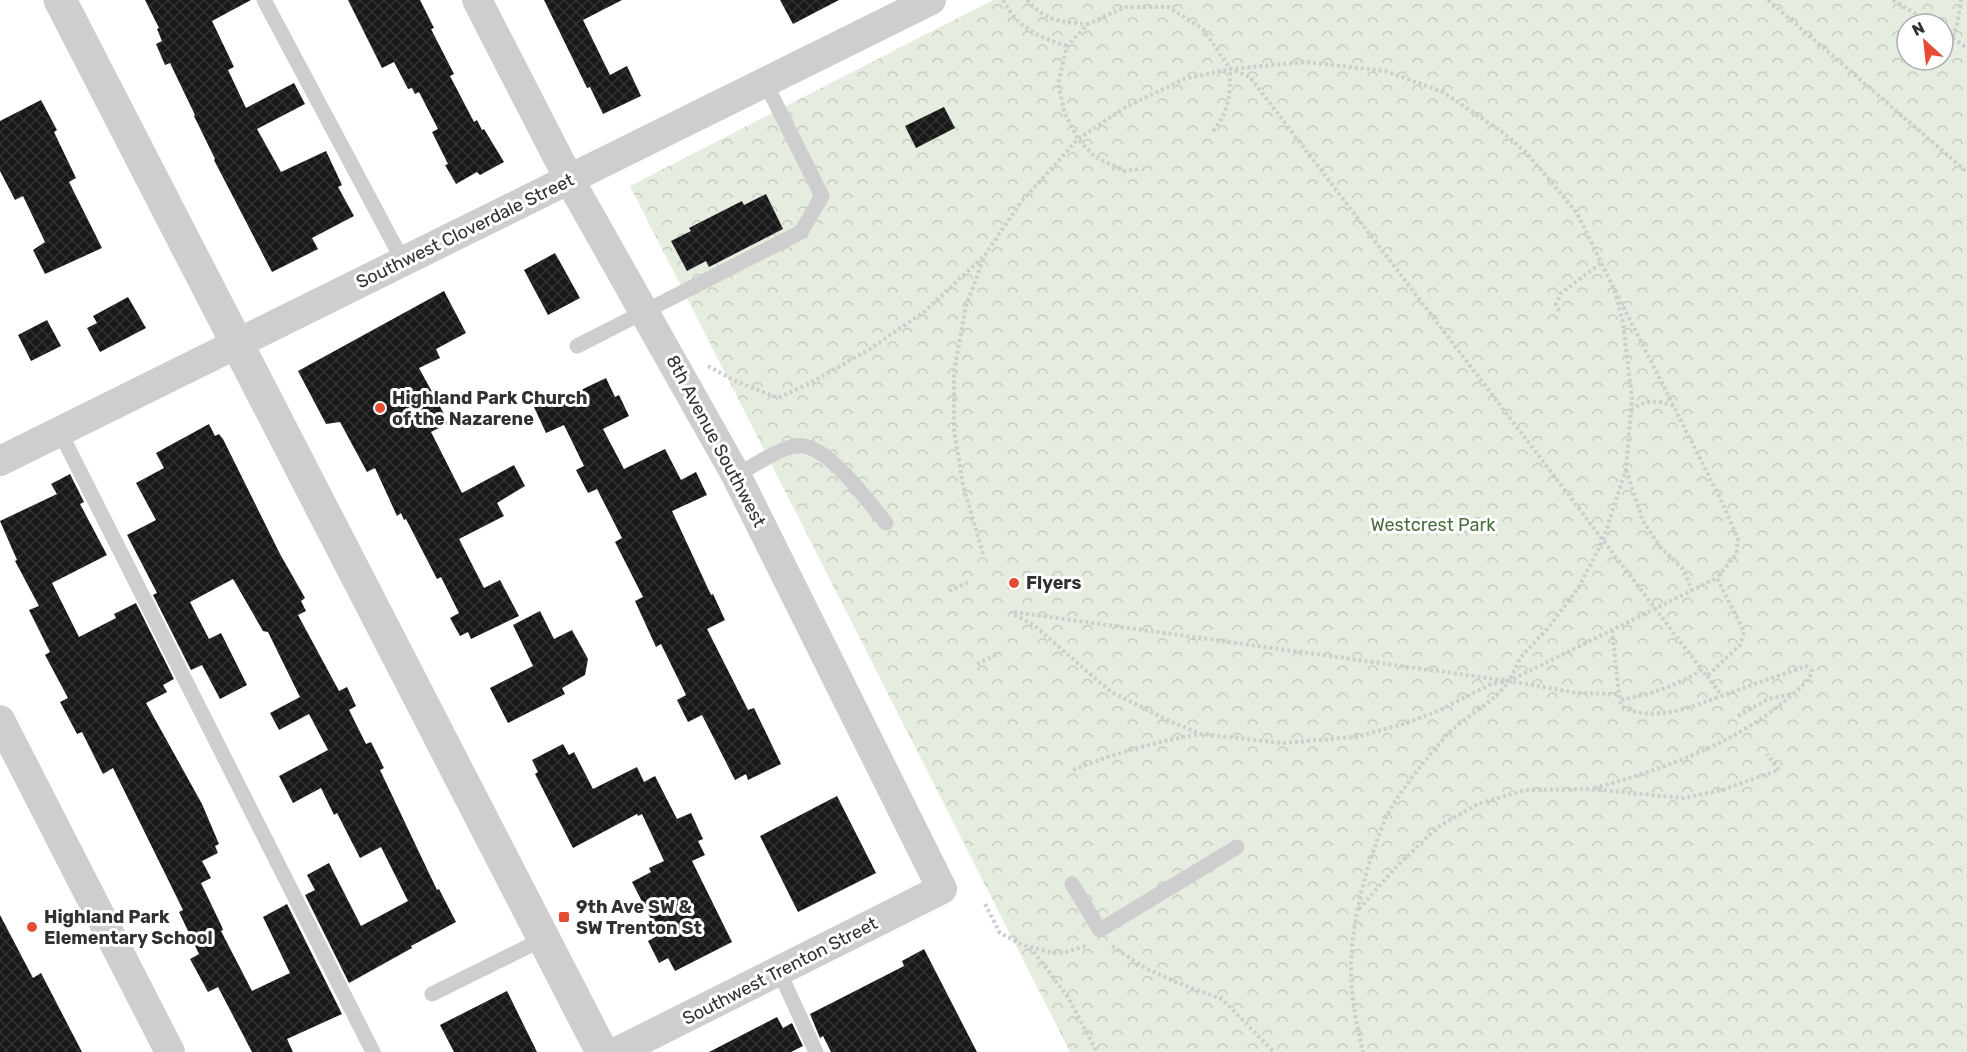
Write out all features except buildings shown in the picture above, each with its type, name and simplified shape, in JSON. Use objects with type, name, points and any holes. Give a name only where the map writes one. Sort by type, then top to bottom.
[{"type":"street","points":[[60,0],[602,1052]]},
{"type":"street","name":"8th Avenue Southwest","points":[[477,0],[569,179],[736,475],[942,889]]},
{"type":"street","name":"Southwest Cloverdale Street","points":[[0,461],[765,82],[919,3]]},
{"type":"street","points":[[0,720],[170,1052]]},
{"type":"street","name":"Southwest Trenton Street","points":[[617,1052],[942,889]]},
{"type":"lane","points":[[264,0],[403,261]]},
{"type":"lane","points":[[577,346],[801,232],[822,196],[765,82]]},
{"type":"lane","points":[[60,432],[373,1052]]},
{"type":"lane","points":[[736,475],[782,451],[795,446],[807,446],[832,461],[886,523]]},
{"type":"lane","points":[[1072,884],[1102,933],[1238,847]]},
{"type":"lane","points":[[432,994],[543,939]]},
{"type":"lane","points":[[779,972],[816,1052]]},
{"type":"path","points":[[1003,0],[1017,20],[1029,31],[1067,46]]},
{"type":"path","points":[[1027,0],[1033,7],[1050,18],[1064,23],[1088,24]]},
{"type":"path","points":[[1768,0],[1967,172]]},
{"type":"path","points":[[1893,0],[1913,12]]},
{"type":"path","points":[[1955,32],[1961,0]]},
{"type":"path","points":[[1138,169],[1125,171],[1095,157],[1078,139],[1065,114],[1058,84],[1067,46],[1088,24],[1125,7],[1168,7],[1203,29],[1230,69],[1230,92],[1225,117],[1214,131]]},
{"type":"path","points":[[1955,39],[1967,48]]},
{"type":"path","points":[[707,366],[735,381],[778,398],[812,382],[870,349],[926,311],[985,255],[1021,202],[1078,139],[1124,108],[1184,79],[1230,69],[1305,62],[1385,71],[1443,92],[1502,132],[1526,152],[1577,213],[1722,502],[1737,539],[1736,555],[1717,578],[1692,591],[1509,681],[1491,684],[1442,709],[1407,723],[1356,737],[1282,743],[1201,734],[1162,740],[1106,756],[1073,770]]},
{"type":"path","points":[[1230,69],[1250,77],[1722,696]]},
{"type":"path","points":[[983,554],[963,485],[954,430],[954,372],[966,306],[985,255]]},
{"type":"path","points":[[1559,311],[1556,304],[1561,293],[1601,263]]},
{"type":"path","points":[[1363,1052],[1351,974],[1358,910],[1370,863],[1386,818],[1416,772],[1450,732],[1502,692],[1520,658],[1549,627],[1579,587],[1604,540],[1626,469],[1632,399],[1623,324],[1614,289]]},
{"type":"path","points":[[1631,410],[1653,401],[1674,406]]},
{"type":"path","points":[[1626,469],[1643,521],[1661,548],[1684,570],[1692,591]]},
{"type":"path","points":[[1707,676],[1740,645],[1744,632],[1717,578]]},
{"type":"path","points":[[948,591],[969,582]]},
{"type":"path","points":[[1201,734],[1111,692],[1035,626],[1010,612],[1509,681],[1577,693],[1619,694]]},
{"type":"path","points":[[1590,789],[1678,761],[1721,742],[1747,728],[1793,694],[1809,680],[1812,671],[1806,666],[1694,707],[1660,712],[1631,711],[1621,706],[1612,630]]},
{"type":"path","points":[[977,664],[996,655]]},
{"type":"path","points":[[1620,700],[1652,694],[1677,684],[1702,670]]},
{"type":"path","points":[[1737,716],[1768,699],[1793,694]]},
{"type":"path","points":[[1358,910],[1397,866],[1438,827],[1478,804],[1526,790],[1590,789],[1684,798],[1712,792],[1779,770],[1767,754]]},
{"type":"path","points":[[985,904],[1000,933],[1030,947],[1052,953],[1081,948],[1102,933],[1119,953],[1145,969],[1222,999],[1274,1052]]},
{"type":"path","points":[[1030,947],[1068,997],[1097,1052]]},
{"type":"green space","name":"Westcrest Park","points":[[993,0],[1967,0],[1967,1052],[1070,1052],[630,186]]},
{"type":"place","name":"Highland Park Church of the Nazarene","points":[[380,408]]},
{"type":"place","name":"Flyers","points":[[1014,583]]},
{"type":"place","name":"9th Ave SW & SW Trenton St","points":[[564,917]]},
{"type":"place","name":"Highland Park Elementary School","points":[[32,927]]}]
